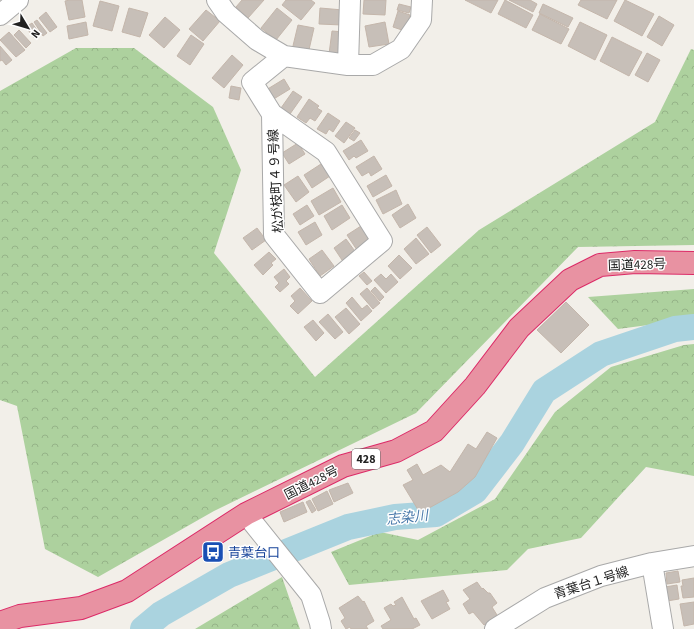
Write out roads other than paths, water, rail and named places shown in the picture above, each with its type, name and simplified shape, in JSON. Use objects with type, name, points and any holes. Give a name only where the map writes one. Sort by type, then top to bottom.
[{"type":"highway","name":"国道428号","points":[[0,623],[20,616],[81,608],[126,591],[246,514],[343,466],[396,451],[434,431],[475,386],[519,328],[570,280],[600,265],[635,262],[694,263]]},
{"type":"street","points":[[0,15],[18,0]]},
{"type":"street","points":[[216,0],[226,13],[257,40],[284,56],[348,65],[373,65],[401,49],[421,20],[422,0]]},
{"type":"street","points":[[348,65],[350,0]]},
{"type":"street","name":"松が枝町４９号線","points":[[272,114],[274,236],[320,293],[382,241],[326,152],[272,114],[252,82],[284,56]]},
{"type":"street","points":[[246,514],[311,595],[321,629]]},
{"type":"street","name":"青葉台１号線","points":[[495,629],[545,598],[601,576],[652,563],[694,556]]},
{"type":"street","points":[[652,563],[664,629]]},
{"type":"waterway","name":"志染川","points":[[143,629],[161,614],[229,575],[348,527],[395,517],[436,514],[475,491],[512,443],[544,391],[601,354],[675,329],[694,327]]},
{"type":"place","name":"青葉台口","points":[[213,552]]}]
